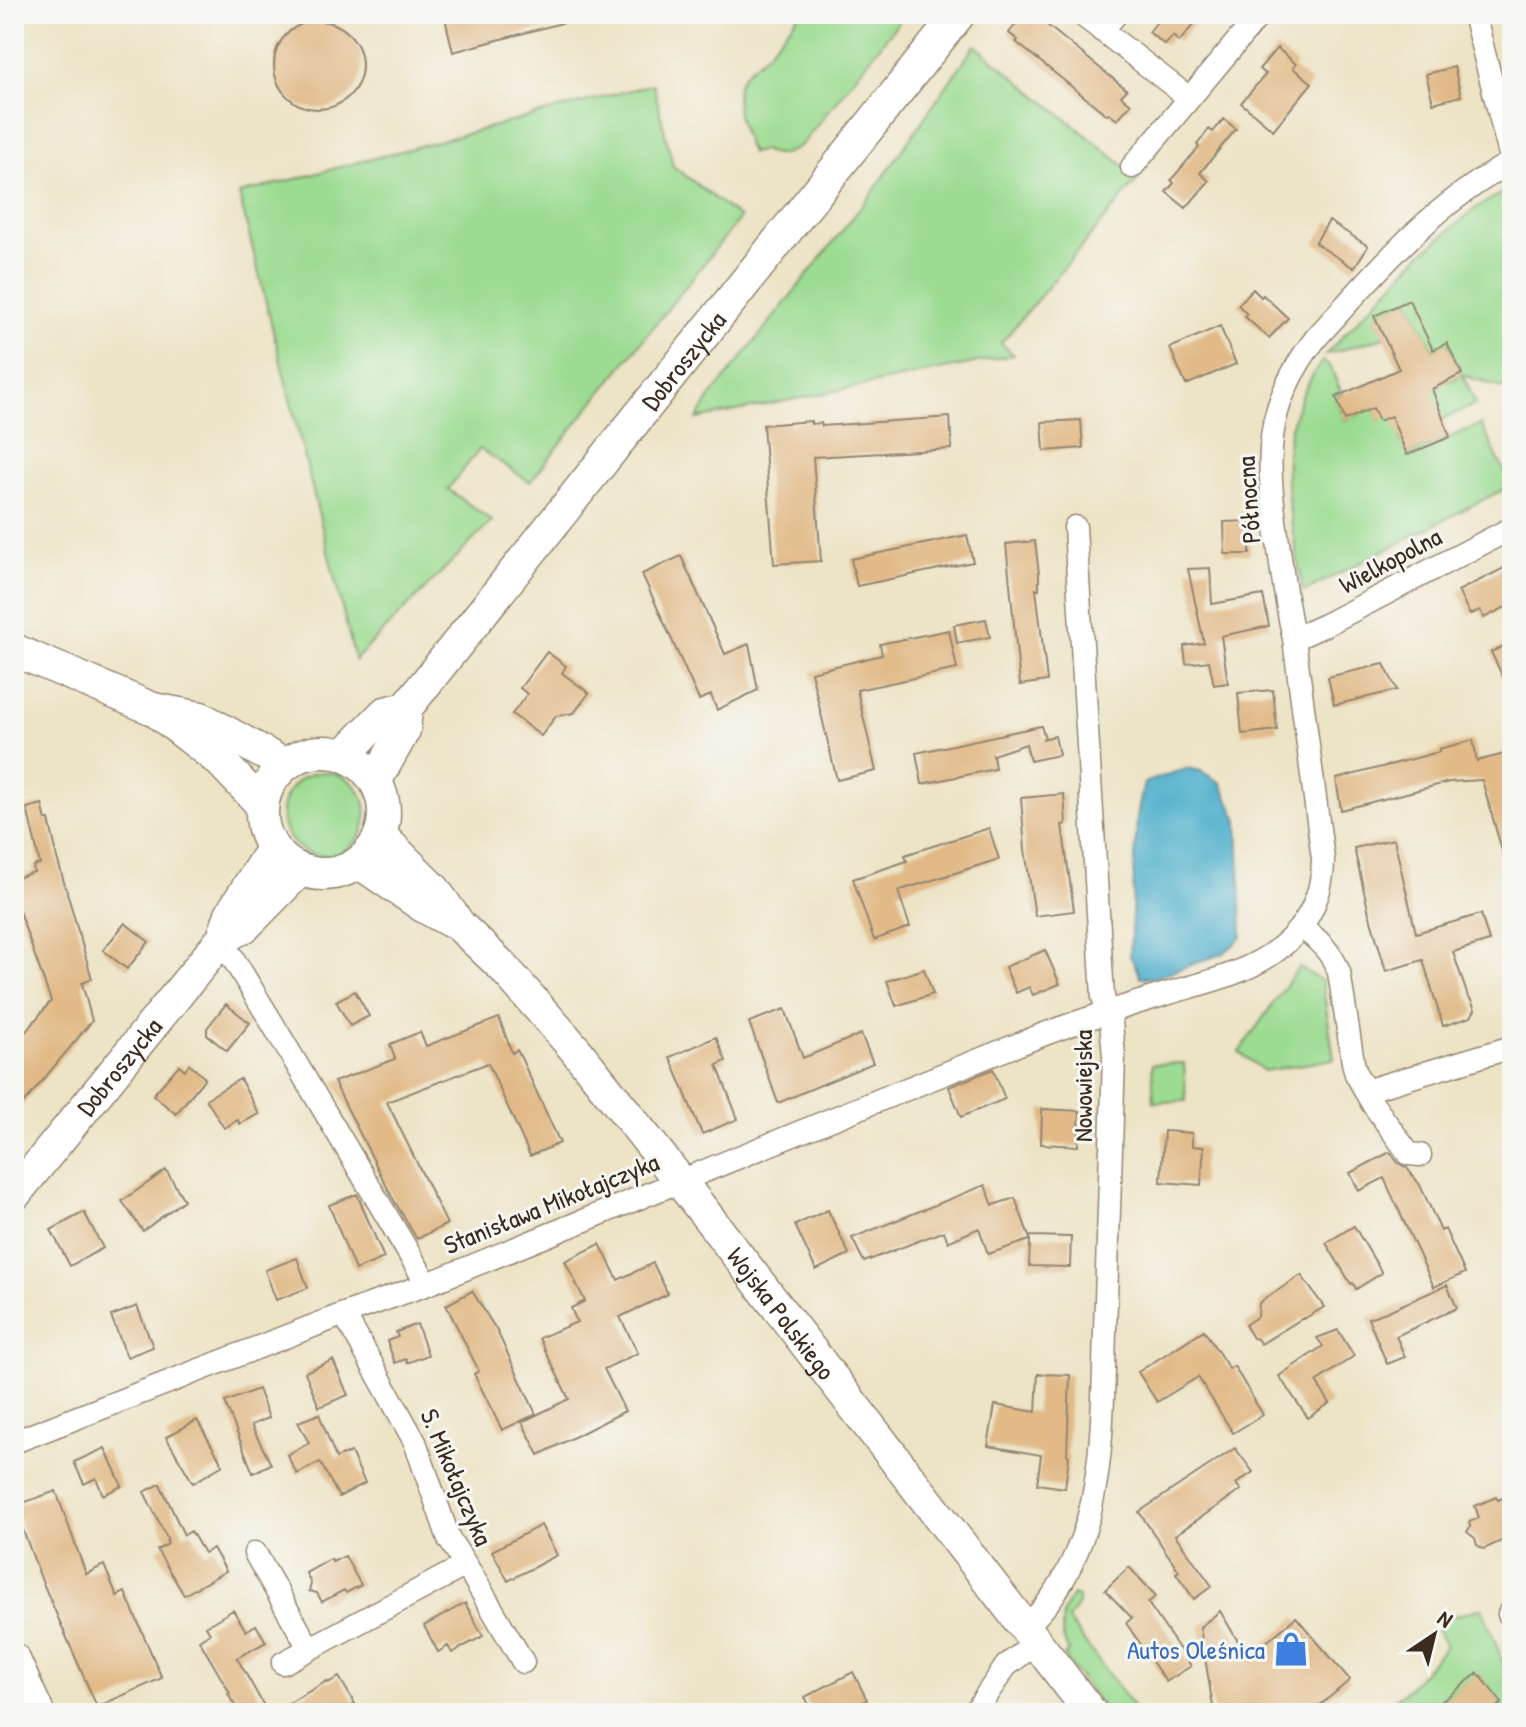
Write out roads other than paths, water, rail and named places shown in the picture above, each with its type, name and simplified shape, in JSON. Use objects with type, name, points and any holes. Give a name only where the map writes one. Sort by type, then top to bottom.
[{"type":"main road","name":"Dobroszycka","points":[[376,780],[404,730],[406,708],[959,14]]},
{"type":"main road","points":[[14,650],[153,709],[201,718],[285,765]]},
{"type":"main road","name":"Dobroszycka","points":[[344,755],[385,713],[406,708]]},
{"type":"main road","points":[[153,709],[220,761],[262,805]]},
{"type":"main road","points":[[325,752],[344,755],[363,765],[376,780],[385,815],[381,836],[360,863],[344,870],[313,874],[299,871],[289,866],[272,849],[265,833],[261,816],[268,786],[285,765],[307,754],[325,752]]},
{"type":"main road","name":"Wojska Polskiego","points":[[381,836],[434,889],[460,926],[552,1021],[680,1181],[1091,1713]]},
{"type":"main road","name":"Dobroszycka","points":[[221,941],[231,914],[272,849]]},
{"type":"main road","name":"Wojska Polskiego","points":[[360,863],[423,906],[460,926]]},
{"type":"main road","name":"Dobroszycka","points":[[14,1195],[221,941],[245,926],[299,871]]},
{"type":"main road","points":[[14,1660],[38,1713]]},
{"type":"street","points":[[1081,14],[1109,22],[1189,98]]},
{"type":"street","points":[[1132,167],[1260,14]]},
{"type":"street","name":"Północna","points":[[1107,1011],[1230,975],[1271,955],[1302,927],[1318,895],[1323,859],[1269,476],[1273,427],[1283,390],[1303,354],[1316,338],[1401,245],[1440,210],[1512,162],[1474,14]]},
{"type":"street","name":"Nowowiejska","points":[[974,1713],[1031,1634],[1053,1597],[1083,1536],[1099,1459],[1114,1057],[1111,1021],[1103,997],[1075,527]]},
{"type":"street","name":"Wielkopolna","points":[[1294,639],[1512,528]]},
{"type":"street","points":[[1302,927],[1327,949],[1339,972],[1353,1062],[1365,1091],[1409,1154],[1420,1155]]},
{"type":"street","points":[[221,941],[425,1285]]},
{"type":"street","name":"Stanisława Mikołajczyka","points":[[14,1442],[425,1285],[910,1087],[1107,1011]]},
{"type":"street","points":[[1365,1091],[1512,1047]]},
{"type":"street","name":"S. Mikołajczyka","points":[[283,1663],[466,1565],[449,1539],[415,1442],[344,1314]]},
{"type":"street","points":[[255,1553],[309,1648]]},
{"type":"street","points":[[466,1565],[523,1662]]},
{"type":"water","points":[[1187,768],[1201,771],[1221,783],[1238,821],[1242,937],[1224,953],[1154,978],[1140,977],[1130,955],[1137,816],[1144,783]]},
{"type":"railway","points":[[14,19],[19,14]]},
{"type":"place","name":"Autos Oleśnica","points":[[1291,1649]]}]
